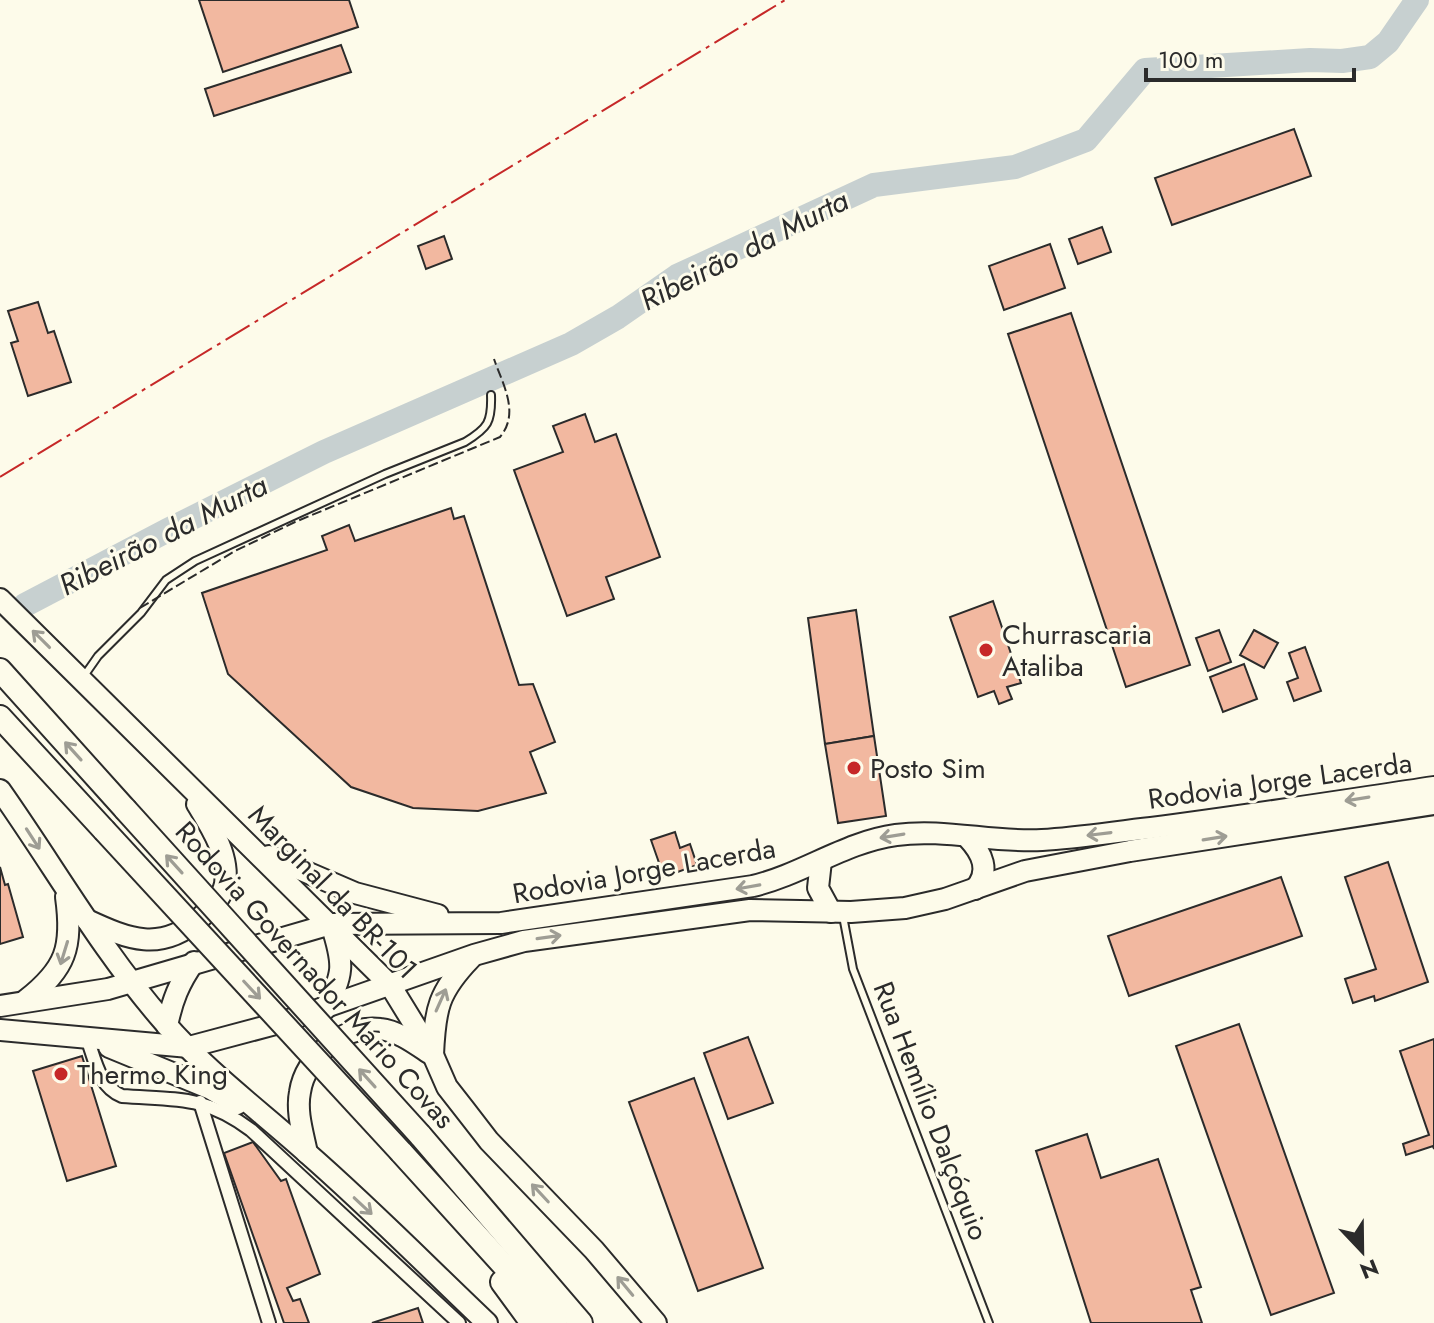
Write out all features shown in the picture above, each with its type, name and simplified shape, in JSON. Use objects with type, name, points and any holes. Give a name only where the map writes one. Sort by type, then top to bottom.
[{"type":"highway","name":"Rodovia Governador Mário Covas","points":[[0,670],[420,1135],[581,1323]]},
{"type":"highway","name":"Rodovia Governador Mário Covas","points":[[0,717],[556,1323]]},
{"type":"highway","points":[[443,1199],[532,1323]]},
{"type":"main road","name":"Marginal da BR-101","points":[[0,599],[390,985],[433,1055],[447,1087],[489,1141],[594,1250],[656,1323]]},
{"type":"main road","points":[[83,918],[138,940],[165,939],[190,927],[213,906],[225,885],[224,859],[216,835],[186,785]]},
{"type":"main road","name":"Rodovia Jorge Lacerda","points":[[0,1006],[130,983],[331,924],[481,924],[518,921],[753,886],[791,875],[856,844],[897,835],[939,833],[968,838],[1031,841],[1068,838],[1252,815],[1434,787]]},
{"type":"main road","points":[[0,790],[83,918],[130,983],[167,1026],[487,1323]]},
{"type":"main road","name":"Rodovia Jorge Lacerda","points":[[0,1030],[189,1047],[325,1009],[474,955],[534,939],[728,912],[779,909],[837,912],[920,906],[1025,871],[1130,851],[1434,804]]},
{"type":"main road","points":[[968,838],[983,862],[983,876],[975,889]]},
{"type":"main road","points":[[253,848],[355,893],[481,924]]},
{"type":"main road","points":[[821,861],[818,888],[837,912]]},
{"type":"main road","points":[[23,1002],[47,984],[59,969],[67,950],[70,925],[65,889]]},
{"type":"main road","points":[[325,1009],[341,973],[340,952],[331,924]]},
{"type":"main road","points":[[307,1153],[299,1111],[299,1092],[311,1062],[341,1038],[377,1028],[394,1032],[433,1055],[435,1015],[445,990],[474,955]]},
{"type":"main road","points":[[167,1026],[173,998],[194,962]]},
{"type":"main road","points":[[87,1038],[211,1089],[264,1118]]},
{"type":"street","points":[[87,1038],[104,1083],[111,1092],[122,1096],[200,1102],[233,1117],[251,1130],[459,1323]]},
{"type":"street","points":[[200,1102],[269,1323]]},
{"type":"lane","points":[[82,679],[98,656],[141,613],[166,580],[195,561],[293,515],[465,442],[488,424],[492,415],[491,395]]},
{"type":"lane","name":"Rua Hemílio Dalçóquio","points":[[837,912],[853,969],[989,1323]]},
{"type":"building","points":[[199,0],[349,0],[358,27],[223,72]]},
{"type":"building","points":[[341,45],[351,72],[214,116],[205,89]]},
{"type":"building","points":[[1294,129],[1311,176],[1172,225],[1155,178]]},
{"type":"building","points":[[1102,227],[1111,252],[1078,264],[1069,239]]},
{"type":"building","points":[[444,236],[452,259],[426,269],[418,246]]},
{"type":"building","points":[[1050,244],[1065,288],[1004,310],[989,266]]},
{"type":"building","points":[[38,302],[48,333],[54,331],[71,382],[28,396],[11,343],[18,341],[8,311]]},
{"type":"building","points":[[1071,313],[1190,665],[1126,687],[1008,334]]},
{"type":"building","points":[[585,414],[595,442],[616,434],[660,557],[606,577],[614,599],[567,616],[514,470],[563,452],[553,426]]},
{"type":"building","points":[[451,508],[454,519],[464,516],[519,685],[533,684],[555,742],[530,752],[546,793],[478,811],[413,808],[351,787],[228,674],[202,593],[327,550],[322,536],[349,525],[355,541]]},
{"type":"building","name":"Churrascaria Ataliba","points":[[993,601],[1021,683],[1007,687],[1012,699],[999,704],[994,691],[978,697],[950,617]]},
{"type":"building","points":[[856,610],[874,736],[825,744],[808,618]]},
{"type":"building","points":[[1219,630],[1231,662],[1208,671],[1196,638]]},
{"type":"building","points":[[1254,630],[1278,643],[1264,668],[1240,655]]},
{"type":"building","points":[[1305,647],[1321,691],[1294,701],[1287,682],[1298,678],[1289,653]]},
{"type":"building","points":[[1244,664],[1257,699],[1223,712],[1210,677]]},
{"type":"building","points":[[874,736],[886,816],[838,823],[825,744]]},
{"type":"building","points":[[675,832],[680,848],[690,844],[697,865],[664,877],[651,840]]},
{"type":"building","points":[[1388,862],[1428,982],[1375,1001],[1374,996],[1353,1003],[1345,979],[1376,969],[1345,877]]},
{"type":"building","points":[[0,867],[23,937],[0,944]]},
{"type":"building","points":[[1281,877],[1302,936],[1129,996],[1108,936]]},
{"type":"building","points":[[1239,1024],[1334,1293],[1271,1315],[1176,1046]]},
{"type":"building","points":[[748,1037],[773,1103],[728,1119],[704,1053]]},
{"type":"building","points":[[1434,1039],[1434,1149],[1433,1146],[1406,1155],[1403,1144],[1429,1135],[1400,1051]]},
{"type":"building","points":[[82,1056],[116,1166],[67,1181],[33,1071]]},
{"type":"building","points":[[694,1078],[763,1268],[698,1291],[629,1102]]},
{"type":"building","points":[[1087,1134],[1101,1178],[1158,1159],[1201,1287],[1191,1290],[1202,1323],[1091,1323],[1036,1151]]},
{"type":"building","points":[[253,1142],[281,1181],[286,1179],[320,1274],[287,1288],[293,1301],[300,1299],[309,1323],[284,1323],[224,1153]]},
{"type":"building","points":[[418,1308],[423,1323],[372,1323]]},
{"type":"waterway","name":"Ribeirão da Murta","points":[[25,605],[324,452],[571,344],[618,317],[677,276],[874,185],[1015,167],[1086,140],[1145,70],[1370,57],[1388,42],[1417,0]]},
{"type":"fence","points":[[140,608],[235,551],[295,522],[500,437],[506,428],[509,409],[494,359]]},
{"type":"power","points":[[0,477],[785,0]]},
{"type":"place","name":"Churrascaria Ataliba","points":[[986,650]]},
{"type":"place","name":"Posto Sim","points":[[854,768]]},
{"type":"place","name":"Thermo King","points":[[61,1074]]}]
